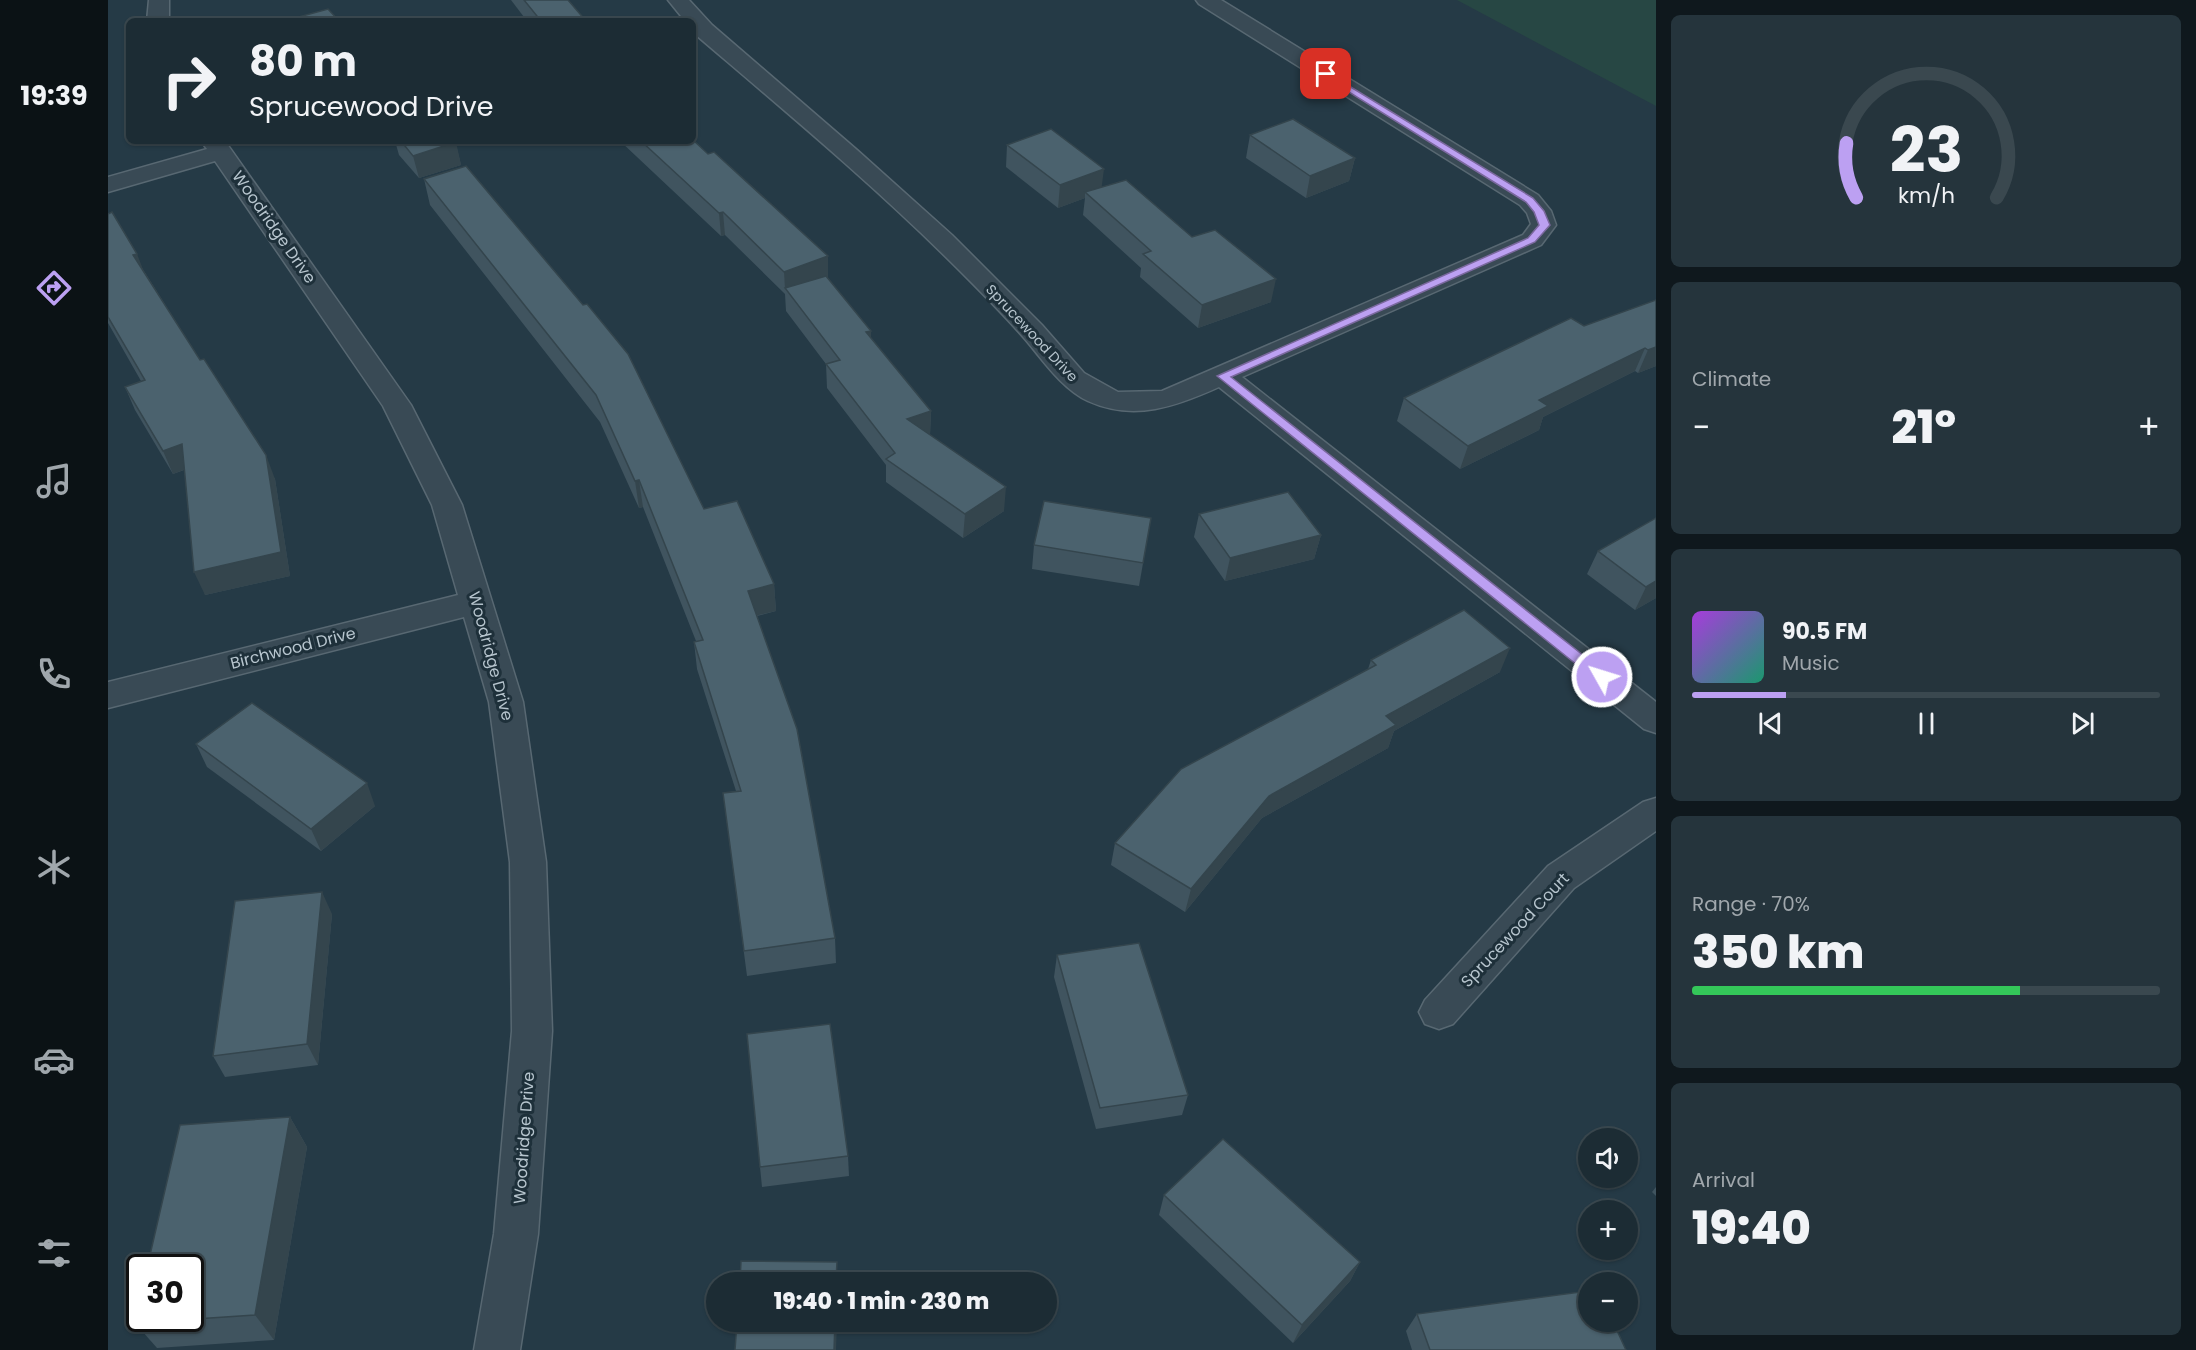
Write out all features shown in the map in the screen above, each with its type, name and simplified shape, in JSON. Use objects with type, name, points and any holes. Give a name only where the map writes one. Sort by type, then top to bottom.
[{"type":"street","points":[[158,18],[159,0]]},
{"type":"street","name":"Sprucewood Drive","points":[[678,0],[694,18]]},
{"type":"street","name":"Sprucewood Drive","points":[[696,21],[952,247],[1074,379],[1089,393],[1102,398],[1143,403],[1168,399],[1532,240],[1544,225],[1539,211],[1530,200],[1206,0]]},
{"type":"street","points":[[108,185],[216,146]]},
{"type":"street","name":"Woodridge Drive","points":[[216,146],[397,405],[447,505],[506,702],[528,862],[532,1030],[516,1234],[497,1350]]},
{"type":"street","points":[[1223,376],[1656,720]]},
{"type":"street","name":"Birchwood Drive","points":[[108,695],[477,602]]},
{"type":"street","name":"Sprucewood Court","points":[[1439,1012],[1561,877],[1656,812]]},
{"type":"green space","points":[[1457,0],[1656,0],[1656,106]]},
{"type":"building","points":[[524,0],[568,0],[583,18],[539,18]]},
{"type":"building","points":[[328,9],[336,18],[295,18]]},
{"type":"building","points":[[1293,119],[1355,158],[1310,176],[1250,135]]},
{"type":"building","points":[[1051,129],[1104,169],[1060,185],[1007,145]]},
{"type":"building","points":[[696,143],[708,154],[714,152],[828,256],[784,272],[723,212],[719,213],[644,144]]},
{"type":"building","points":[[403,144],[450,144],[413,156]]},
{"type":"building","points":[[466,166],[583,305],[587,304],[628,354],[704,509],[737,501],[774,584],[748,591],[797,729],[835,938],[744,951],[723,793],[741,791],[694,642],[703,640],[639,480],[635,481],[596,395],[424,179]]},
{"type":"building","points":[[1126,180],[1192,237],[1215,230],[1276,279],[1202,305],[1143,254],[1151,251],[1085,192]]},
{"type":"building","points":[[112,212],[137,254],[133,255],[200,360],[204,359],[266,455],[281,552],[194,572],[182,444],[163,451],[125,387],[145,380],[108,317],[108,214]]},
{"type":"building","points":[[826,276],[871,331],[866,332],[931,411],[907,419],[1006,487],[965,514],[886,459],[895,453],[826,364],[840,360],[785,288]]},
{"type":"building","points":[[1656,300],[1656,347],[1648,350],[1645,348],[1539,400],[1548,406],[1468,446],[1404,398],[1571,318],[1584,326]]},
{"type":"building","points":[[1288,492],[1321,535],[1230,558],[1199,514]]},
{"type":"building","points":[[1044,501],[1151,518],[1143,563],[1034,545]]},
{"type":"building","points":[[1656,518],[1656,581],[1646,587],[1598,551]]},
{"type":"building","points":[[1464,610],[1510,648],[1386,716],[1396,725],[1269,796],[1191,889],[1115,843],[1181,769],[1376,665],[1371,660]]},
{"type":"building","points":[[252,703],[367,783],[311,829],[196,744]]},
{"type":"building","points":[[322,892],[307,1044],[213,1056],[235,901]]},
{"type":"building","points":[[1139,943],[1188,1095],[1100,1108],[1057,955]]},
{"type":"building","points":[[830,1024],[848,1156],[760,1167],[747,1034]]},
{"type":"building","points":[[290,1117],[255,1315],[204,1318],[204,1254],[150,1254],[180,1125]]},
{"type":"building","points":[[1223,1139],[1360,1262],[1302,1325],[1164,1195]]},
{"type":"building","points":[[741,1261],[837,1262],[836,1272],[740,1272]]},
{"type":"building","points":[[1578,1292],[1578,1332],[1618,1332],[1626,1350],[1430,1350],[1417,1314]]},
{"type":"building","points":[[736,1332],[835,1332],[834,1350],[735,1350]]},
{"type":"route","points":[[1326,74],[1530,200],[1539,211],[1544,225],[1532,240],[1223,376],[1602,677]]}]
